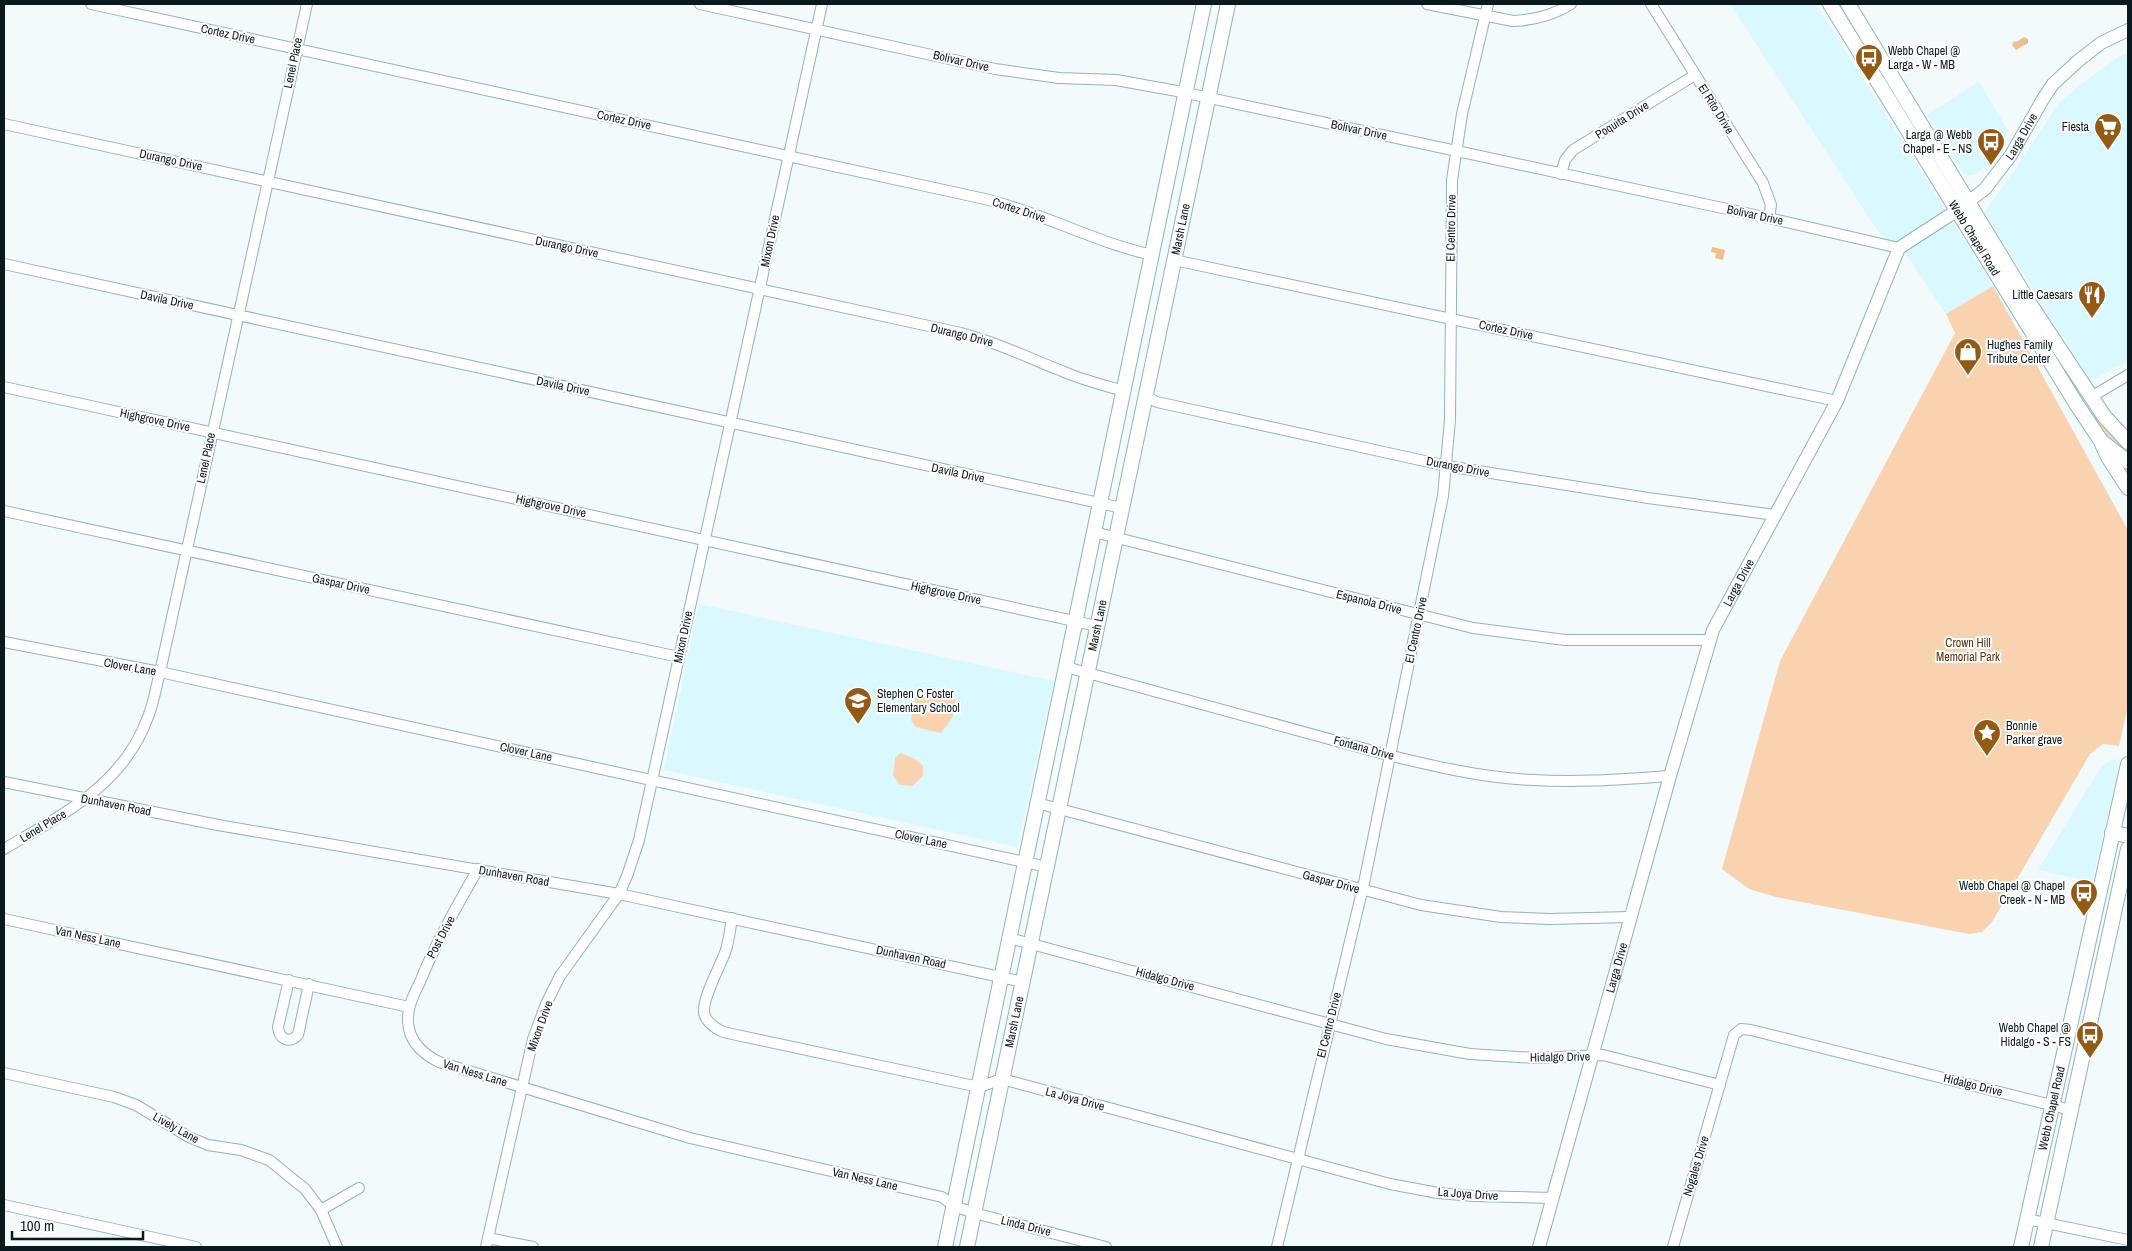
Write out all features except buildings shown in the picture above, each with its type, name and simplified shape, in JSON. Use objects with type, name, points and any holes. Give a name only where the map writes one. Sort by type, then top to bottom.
[{"type":"main road","name":"Marsh Lane","points":[[945,1247],[1204,4]]},
{"type":"main road","name":"Marsh Lane","points":[[967,1247],[1228,4]]},
{"type":"main road","name":"Webb Chapel Road","points":[[1830,4],[1956,210],[2024,308],[2104,416],[2128,442]]},
{"type":"main road","name":"Webb Chapel Road","points":[[1848,4],[1968,202],[2077,405],[2101,441],[2128,462]]},
{"type":"main road","points":[[1882,88],[1894,80]]},
{"type":"main road","points":[[1152,255],[1174,260]]},
{"type":"main road","points":[[1124,391],[1145,396]]},
{"type":"main road","points":[[2077,405],[2090,397]]},
{"type":"main road","points":[[2101,441],[2108,457],[2128,488]]},
{"type":"main road","name":"Webb Chapel Road","points":[[2021,1247],[2128,764]]},
{"type":"main road","points":[[2112,832],[2128,836]]},
{"type":"main road","name":"Webb Chapel Road","points":[[2041,1247],[2128,849]]},
{"type":"main road","points":[[2090,931],[2108,936]]},
{"type":"main road","points":[[2072,1016],[2090,1021]]},
{"type":"main road","points":[[2068,1036],[2086,1040]]},
{"type":"street","name":"Cortez Drive","points":[[91,4],[1012,206],[1089,237],[1152,255]]},
{"type":"street","name":"Lenel Place","points":[[4,849],[86,799],[118,768],[133,746],[148,717],[160,672],[307,4]]},
{"type":"street","name":"Bolivar Drive","points":[[700,4],[995,69],[1059,78],[1116,80],[1186,93],[1769,218],[1898,248]]},
{"type":"street","name":"Mixon Drive","points":[[487,1243],[521,1087],[533,1039],[546,1004],[560,976],[619,894],[639,840],[822,4]]},
{"type":"street","points":[[1427,4],[1513,21],[1527,21],[1561,10],[1571,4]]},
{"type":"street","name":"El Centro Drive","points":[[1277,1247],[1362,890],[1444,496],[1450,420],[1450,218],[1455,151],[1488,4]]},
{"type":"street","name":"El Rito Drive","points":[[1651,4],[1762,183],[1771,205],[1769,218]]},
{"type":"street","name":"Larga Drive","points":[[1539,1247],[1709,640],[1724,607],[1838,401],[1898,248],[1985,189],[2012,155],[2043,99],[2056,81],[2101,43],[2128,30]]},
{"type":"street","name":"Poquita Drive","points":[[1561,174],[1565,160],[1573,150],[1694,75]]},
{"type":"street","name":"Durango Drive","points":[[4,124],[986,339],[1061,371],[1124,391]]},
{"type":"street","name":"Cortez Drive","points":[[1174,260],[1838,401]]},
{"type":"street","name":"Davila Drive","points":[[4,264],[1122,508]]},
{"type":"street","points":[[2090,397],[2128,375]]},
{"type":"street","name":"Highgrove Drive","points":[[4,387],[1097,626]]},
{"type":"street","name":"Durango Drive","points":[[1145,396],[1156,402],[1447,466],[1629,496],[1775,515]]},
{"type":"street","name":"Gaspar Drive","points":[[4,511],[679,657]]},
{"type":"street","name":"Espanola Drive","points":[[1094,532],[1473,628],[1565,640],[1709,640]]},
{"type":"street","name":"Clover Lane","points":[[4,642],[160,672],[1047,867]]},
{"type":"street","name":"Fontana Drive","points":[[1066,667],[1390,755],[1434,766],[1489,776],[1532,780],[1579,781],[1670,776]]},
{"type":"street","name":"Dunhaven Road","points":[[4,782],[228,827],[619,894],[1023,982]]},
{"type":"street","name":"Gaspar Drive","points":[[1037,803],[1421,905],[1501,917],[1550,919],[1630,917]]},
{"type":"street","name":"Post Drive","points":[[409,1006],[434,947],[478,869]]},
{"type":"street","points":[[732,918],[727,947],[705,999],[704,1013],[714,1028],[723,1032],[979,1087],[1002,1079]]},
{"type":"street","name":"Van Ness Lane","points":[[4,919],[409,1006],[408,1022],[411,1035],[418,1048],[428,1057],[439,1062],[733,1150],[942,1197],[954,1206],[974,1213]]},
{"type":"street","name":"Hidalgo Drive","points":[[1009,938],[1031,942],[1396,1041],[1470,1054],[1536,1058],[1593,1057],[1603,1055],[1720,1085],[1734,1035],[1738,1030],[1746,1028],[2071,1110]]},
{"type":"street","points":[[288,980],[278,1028],[280,1035],[285,1039],[292,1040],[298,1035],[310,984]]},
{"type":"street","name":"Lively Lane","points":[[4,1073],[114,1097],[136,1105],[188,1137],[208,1144],[242,1150],[269,1160],[305,1189],[321,1210],[337,1247]]},
{"type":"street","name":"La Joya Drive","points":[[1002,1079],[1390,1184],[1438,1193],[1552,1198]]},
{"type":"street","name":"Nogales Drive","points":[[1673,1247],[1720,1085]]},
{"type":"street","points":[[321,1210],[359,1188]]},
{"type":"street","points":[[4,1205],[196,1247]]},
{"type":"street","name":"Linda Drive","points":[[974,1213],[1106,1247]]},
{"type":"street","points":[[2028,1218],[2128,1240]]},
{"type":"street","points":[[487,1243],[532,1247]]},
{"type":"shaded area","points":[[1730,4],[1816,4],[1993,286],[1946,314],[1908,257],[1877,230]]},
{"type":"shaded area","points":[[2024,37],[2028,39],[2028,43],[2016,50],[2012,45],[2013,42]]},
{"type":"shaded area","points":[[2128,53],[2128,361],[2091,381],[1984,212],[2059,103],[2080,85],[2119,57]]},
{"type":"shaded area","points":[[1979,82],[2008,131],[2003,143],[1988,165],[1976,174],[1967,176],[1963,173],[1927,115]]},
{"type":"shaded area","points":[[1712,247],[1725,250],[1723,260],[1715,258],[1716,253],[1711,252]]},
{"type":"shaded area","name":"Stephen C Foster Elementary School","points":[[699,604],[1054,681],[1017,847],[664,770]]},
{"type":"shaded area","points":[[2112,759],[2120,761],[2092,882],[2038,870],[2101,767]]},
{"type":"green space","name":"Crown Hill Memorial Park","points":[[1993,286],[2128,530],[2128,706],[2119,746],[2103,744],[2090,754],[1992,922],[1982,932],[1969,934],[1776,897],[1749,889],[1722,869],[1780,661],[1955,333],[1946,314]]},
{"type":"green space","points":[[2097,417],[2128,449],[2128,458],[2117,450],[2093,421]]},
{"type":"green space","points":[[941,691],[955,698],[956,710],[949,722],[941,733],[916,727],[911,720],[916,694],[932,695]]},
{"type":"green space","points":[[901,753],[915,759],[923,766],[923,776],[912,786],[900,785],[893,776],[895,758]]},
{"type":"place","name":"Webb Chapel @ Larga - W - MB","points":[[1869,82]]},
{"type":"place","name":"Fiesta","points":[[2108,151]]},
{"type":"place","name":"Larga @ Webb Chapel - E - NS","points":[[1991,166]]},
{"type":"place","name":"Little Caesars","points":[[2092,319]]},
{"type":"place","name":"Hughes Family Tribute Center","points":[[1968,376]]},
{"type":"place","name":"Stephen C Foster Elementary School","points":[[858,725]]},
{"type":"place","name":"Bonnie Parker grave","points":[[1987,757]]},
{"type":"place","name":"Webb Chapel @ Chapel Creek - N - MB","points":[[2084,917]]},
{"type":"place","name":"Webb Chapel @ Hidalgo - S - FS","points":[[2090,1059]]}]
